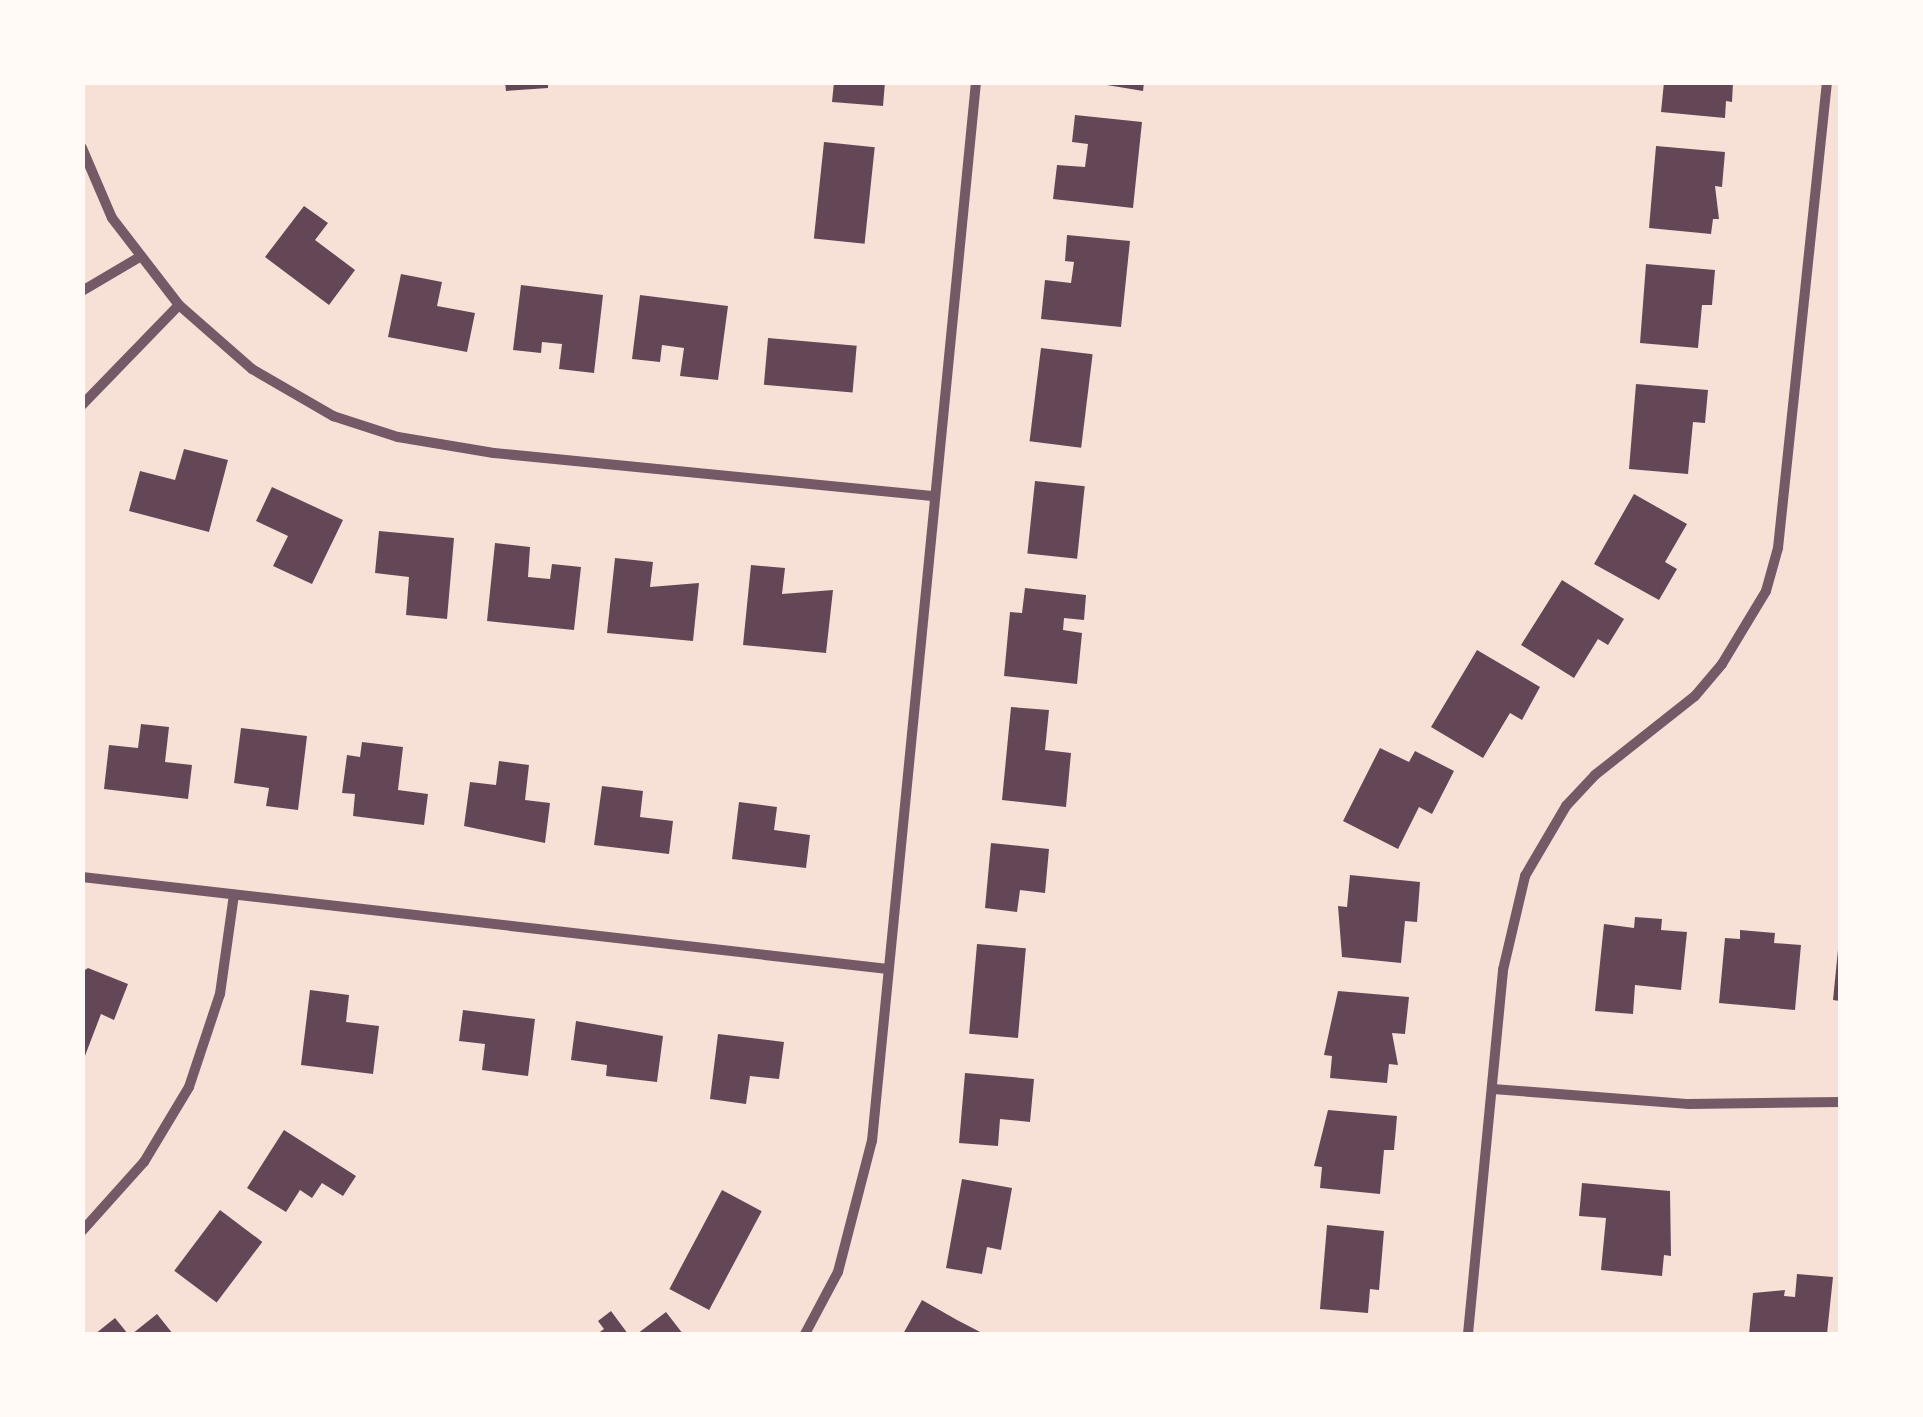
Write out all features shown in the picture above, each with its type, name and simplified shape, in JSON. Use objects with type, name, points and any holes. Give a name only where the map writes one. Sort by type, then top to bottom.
[{"type":"street","points":[[805,1334],[838,1272],[865,1184],[976,82]]},
{"type":"street","points":[[1468,1334],[1507,940],[1544,840],[1595,775],[1695,696],[1746,630],[1766,590],[1784,512],[1826,82]]},
{"type":"street","points":[[82,148],[112,218],[138,258],[179,305],[252,369],[291,394],[398,437],[494,453],[935,496]]},
{"type":"street","points":[[82,291],[138,258]]},
{"type":"street","points":[[82,406],[179,305]]},
{"type":"street","points":[[82,878],[888,969]]},
{"type":"street","points":[[82,1231],[144,1162],[189,1086],[220,994],[234,895]]},
{"type":"street","points":[[1493,1089],[1690,1104],[1840,1102]]},
{"type":"building","points":[[505,82],[548,82],[548,88],[506,91]]},
{"type":"building","points":[[834,82],[885,82],[883,106],[832,102]]},
{"type":"building","points":[[1089,82],[1144,82],[1143,91]]},
{"type":"building","points":[[1664,82],[1733,83],[1732,102],[1726,101],[1725,118],[1661,112]]},
{"type":"building","points":[[1075,115],[1142,122],[1133,208],[1053,199],[1057,165],[1085,167],[1088,144],[1072,142]]},
{"type":"building","points":[[824,142],[875,147],[865,244],[814,238]]},
{"type":"building","points":[[1656,146],[1725,152],[1722,187],[1715,186],[1719,219],[1713,219],[1711,234],[1649,228]]},
{"type":"building","points":[[304,206],[328,223],[315,240],[355,270],[329,305],[265,257]]},
{"type":"building","points":[[1067,235],[1130,241],[1121,327],[1041,319],[1045,280],[1071,283],[1074,262],[1065,261]]},
{"type":"building","points":[[1646,264],[1715,270],[1712,305],[1702,305],[1698,348],[1640,343]]},
{"type":"building","points":[[401,274],[442,282],[437,306],[475,313],[467,352],[388,337]]},
{"type":"building","points":[[521,285],[603,295],[594,373],[559,369],[562,344],[542,342],[541,353],[513,350]]},
{"type":"building","points":[[640,295],[728,306],[718,380],[680,376],[684,348],[662,345],[660,362],[632,359]]},
{"type":"building","points":[[768,338],[857,346],[853,393],[764,385]]},
{"type":"building","points":[[1041,348],[1093,354],[1081,448],[1030,441]]},
{"type":"building","points":[[1636,384],[1708,390],[1705,423],[1693,422],[1688,474],[1629,469]]},
{"type":"building","points":[[184,449],[228,460],[209,532],[129,511],[140,471],[175,480]]},
{"type":"building","points":[[1035,481],[1085,486],[1077,559],[1027,554]]},
{"type":"building","points":[[272,487],[343,520],[312,584],[273,566],[288,536],[256,521]]},
{"type":"building","points":[[1634,494],[1687,524],[1665,562],[1677,569],[1659,600],[1594,564]]},
{"type":"building","points":[[379,531],[454,538],[447,619],[406,615],[409,577],[375,573]]},
{"type":"building","points":[[495,543],[530,547],[528,577],[550,579],[552,564],[581,567],[574,630],[487,621]]},
{"type":"building","points":[[615,558],[653,562],[650,587],[699,583],[693,641],[607,633]]},
{"type":"building","points":[[751,565],[785,568],[782,594],[833,590],[826,653],[743,645]]},
{"type":"building","points":[[1562,580],[1624,619],[1608,645],[1598,639],[1574,678],[1521,645]]},
{"type":"building","points":[[1025,588],[1086,595],[1084,620],[1064,618],[1063,630],[1082,633],[1077,684],[1004,676],[1010,612],[1022,613]]},
{"type":"building","points":[[1477,650],[1540,687],[1522,720],[1510,713],[1483,758],[1431,727]]},
{"type":"building","points":[[1011,707],[1049,710],[1045,750],[1071,753],[1066,807],[1002,800]]},
{"type":"building","points":[[141,724],[169,727],[165,762],[192,765],[188,799],[104,789],[109,745],[138,748]]},
{"type":"building","points":[[241,728],[307,736],[298,810],[266,806],[269,788],[234,783]]},
{"type":"building","points":[[362,742],[403,747],[398,790],[428,794],[424,825],[353,816],[355,794],[342,793],[347,755],[360,757]]},
{"type":"building","points":[[1380,748],[1409,762],[1415,751],[1454,771],[1432,814],[1419,807],[1398,849],[1343,821]]},
{"type":"building","points":[[499,761],[529,765],[525,800],[550,803],[545,843],[464,826],[470,782],[496,785]]},
{"type":"building","points":[[602,786],[643,791],[640,817],[673,821],[669,854],[594,845]]},
{"type":"building","points":[[739,802],[777,807],[774,830],[810,835],[806,868],[732,859]]},
{"type":"building","points":[[991,843],[1049,849],[1045,893],[1020,890],[1017,912],[985,908]]},
{"type":"building","points":[[1350,875],[1420,882],[1417,922],[1405,921],[1401,963],[1342,957],[1338,906],[1347,907]]},
{"type":"building","points":[[1635,917],[1662,919],[1661,930],[1687,932],[1681,990],[1635,985],[1633,1014],[1595,1011],[1604,924],[1634,928]]},
{"type":"building","points":[[1740,930],[1775,933],[1774,943],[1801,945],[1795,1010],[1719,1003],[1725,938],[1740,939]]},
{"type":"building","points":[[977,944],[1026,948],[1018,1038],[969,1034]]},
{"type":"building","points":[[1840,950],[1840,1001],[1833,1000]]},
{"type":"building","points":[[88,968],[128,984],[114,1020],[101,1014],[83,1061],[82,972]]},
{"type":"building","points":[[310,990],[349,995],[346,1022],[379,1026],[373,1074],[301,1065]]},
{"type":"building","points":[[1338,991],[1409,997],[1405,1034],[1392,1033],[1398,1065],[1389,1064],[1387,1083],[1330,1078],[1332,1056],[1324,1055]]},
{"type":"building","points":[[463,1010],[535,1019],[528,1076],[482,1070],[485,1044],[459,1041]]},
{"type":"building","points":[[576,1021],[663,1036],[657,1082],[606,1076],[607,1065],[571,1060]]},
{"type":"building","points":[[718,1034],[784,1042],[779,1079],[750,1076],[746,1104],[710,1099]]},
{"type":"building","points":[[965,1073],[1034,1079],[1030,1122],[1000,1119],[998,1146],[959,1143]]},
{"type":"building","points":[[1328,1110],[1397,1116],[1394,1150],[1384,1150],[1380,1194],[1320,1188],[1322,1167],[1314,1166]]},
{"type":"building","points":[[284,1130],[356,1176],[343,1196],[322,1183],[312,1198],[300,1190],[286,1212],[247,1188]]},
{"type":"building","points":[[962,1179],[1012,1188],[1001,1250],[987,1247],[982,1274],[946,1268]]},
{"type":"building","points":[[1582,1183],[1670,1191],[1671,1256],[1664,1255],[1662,1276],[1601,1270],[1606,1218],[1579,1216]]},
{"type":"building","points":[[722,1190],[762,1211],[709,1310],[669,1289]]},
{"type":"building","points":[[220,1210],[262,1242],[217,1303],[174,1271]]},
{"type":"building","points":[[1327,1225],[1384,1231],[1379,1290],[1370,1289],[1368,1313],[1320,1309]]},
{"type":"building","points":[[1797,1274],[1833,1277],[1827,1334],[1749,1334],[1753,1293],[1785,1290],[1784,1296],[1795,1297]]},
{"type":"building","points":[[922,1300],[957,1320],[984,1334],[903,1334]]},
{"type":"building","points":[[611,1311],[628,1334],[597,1334],[604,1329],[598,1321]]},
{"type":"building","points":[[666,1312],[683,1334],[637,1334]]},
{"type":"building","points":[[157,1314],[173,1334],[132,1334]]},
{"type":"building","points":[[115,1318],[128,1334],[95,1334]]}]
